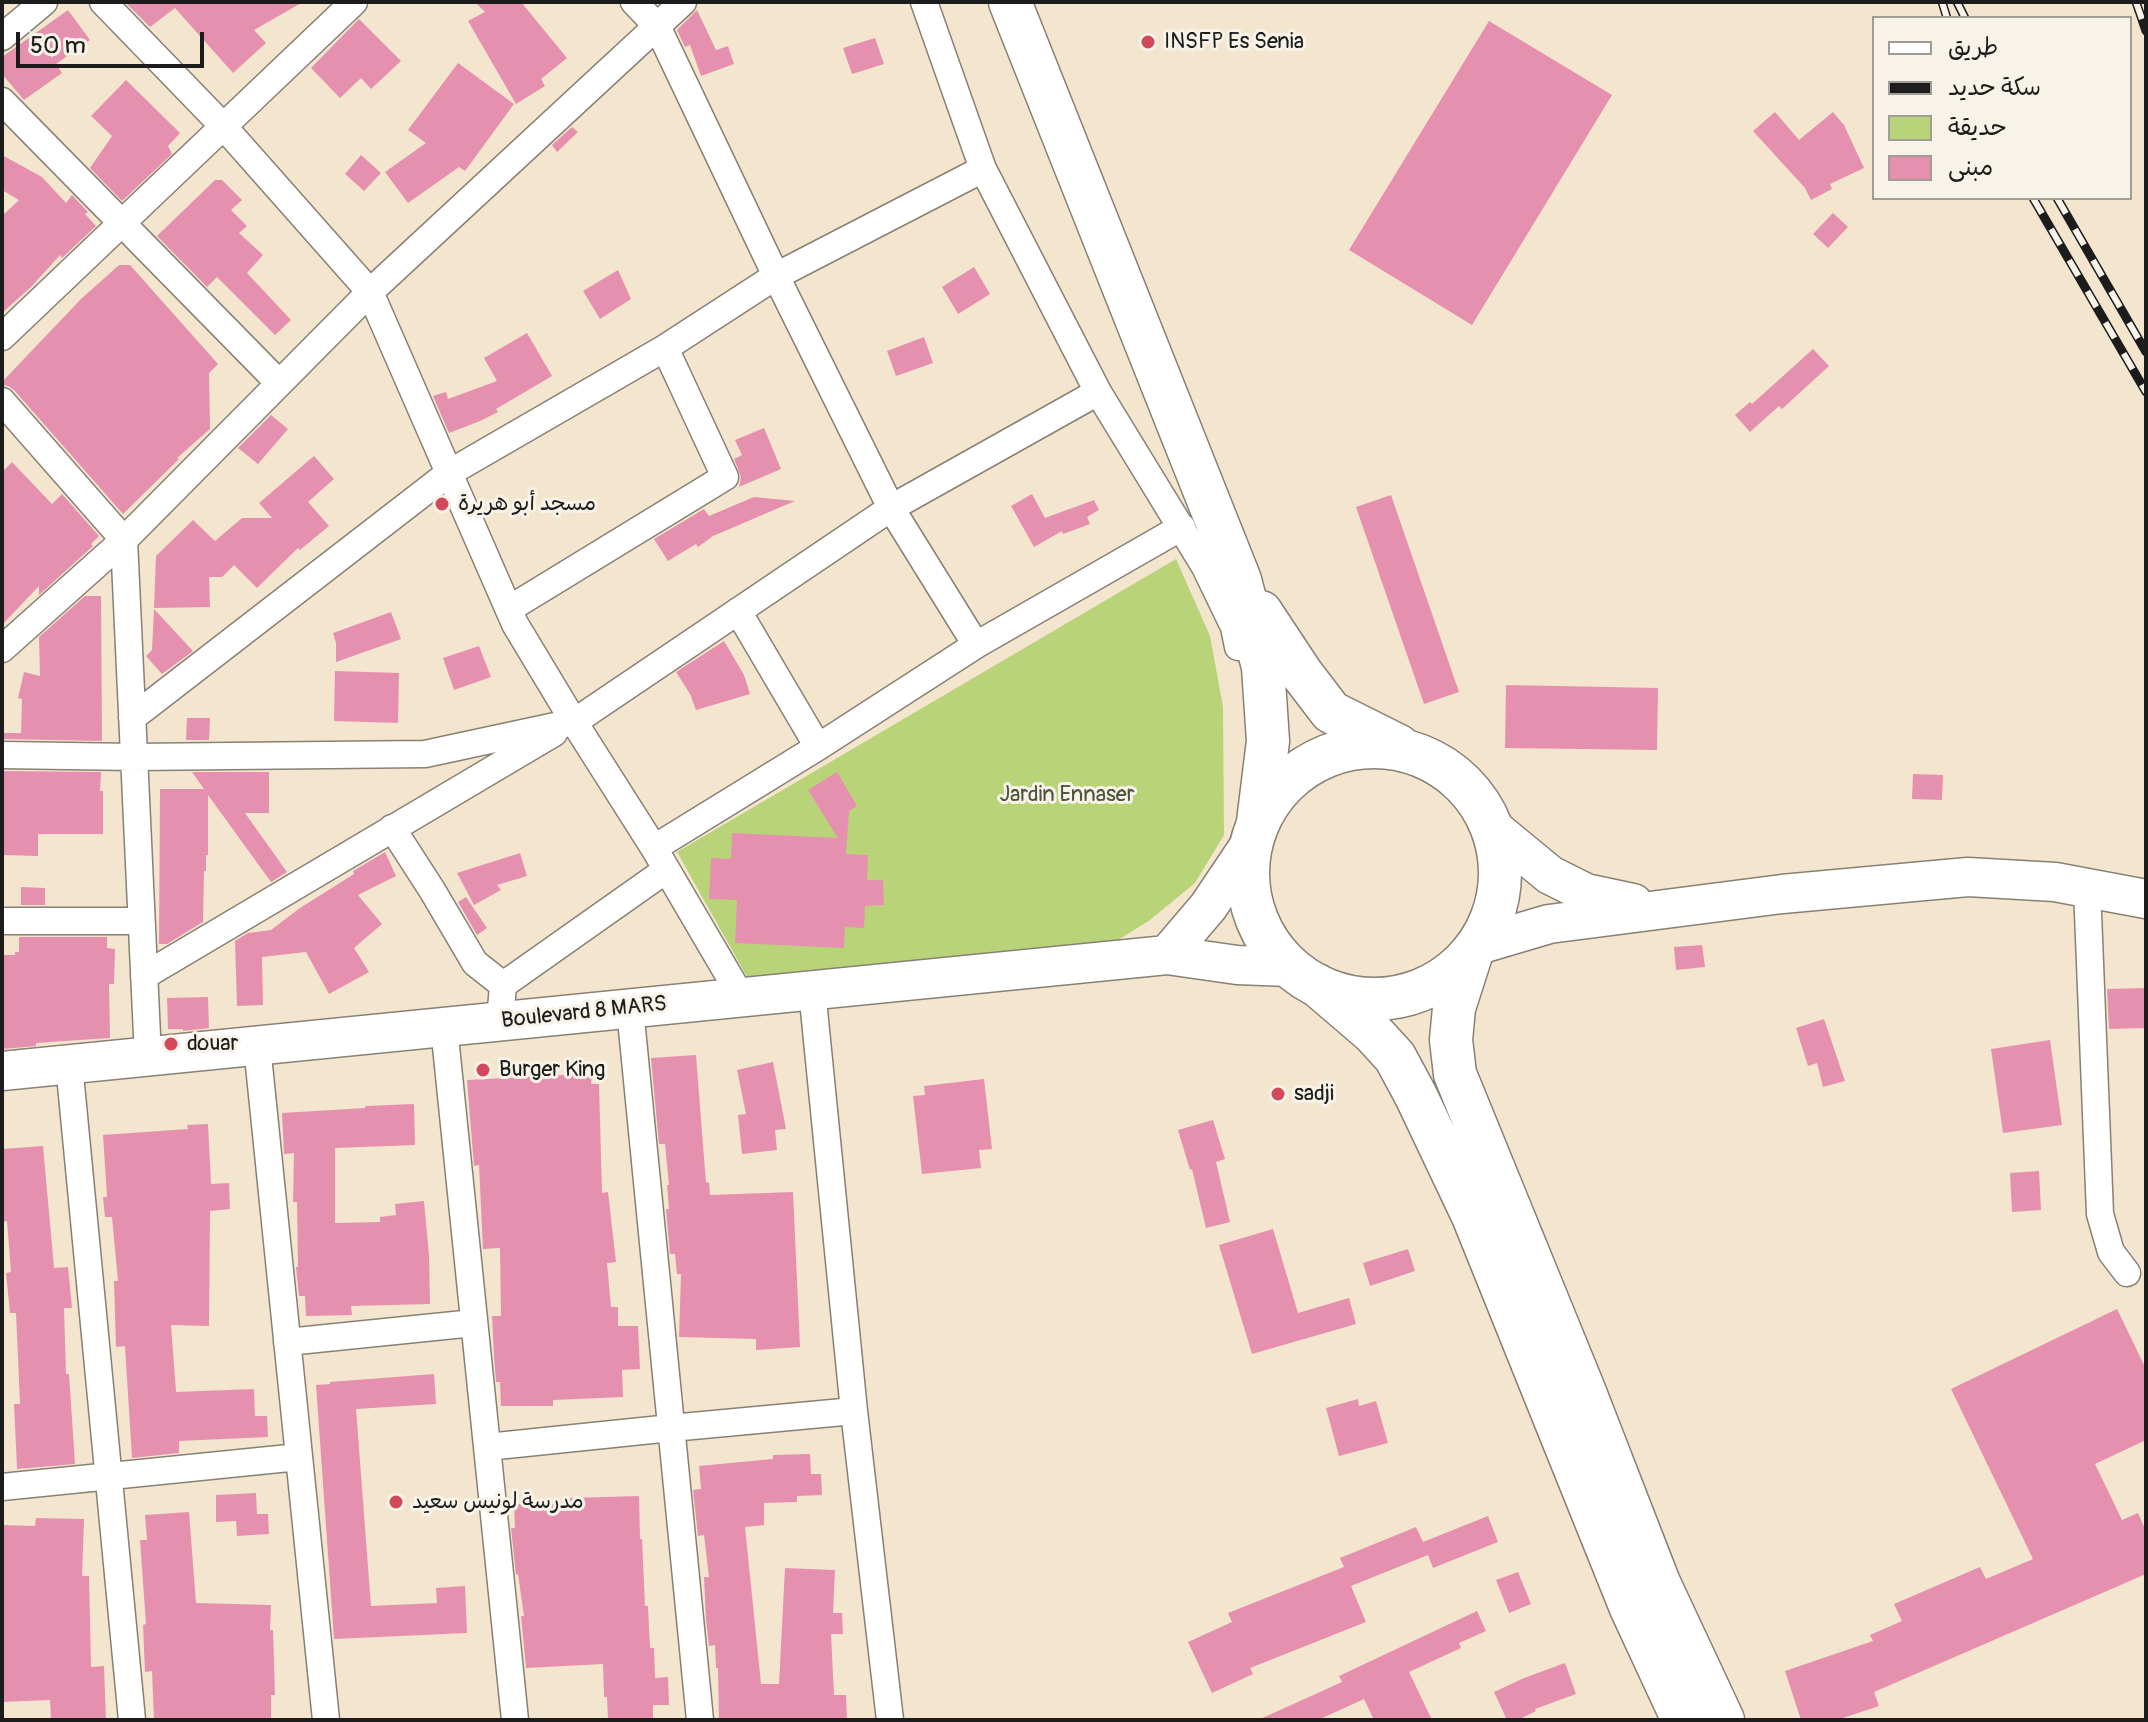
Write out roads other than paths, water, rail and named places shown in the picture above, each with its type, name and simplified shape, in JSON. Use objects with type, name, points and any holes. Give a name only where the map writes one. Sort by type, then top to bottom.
[{"type":"main road","points":[[1010,2],[1240,580],[1263,667],[1268,741],[1247,876],[1253,910],[1267,941],[1373,1033],[1395,1057],[1416,1096],[1473,1216],[1631,1608],[1683,1720]]},
{"type":"main road","points":[[1240,580],[1331,712],[1446,768],[1474,794],[1493,828],[1501,868],[1496,909],[1474,950],[1454,1008],[1451,1040],[1455,1074],[1659,1583],[1723,1720]]},
{"type":"main road","points":[[1167,955],[1208,907],[1278,791],[1305,767],[1338,752],[1374,746],[1411,752]]},
{"type":"main road","points":[[1493,828],[1550,875],[1586,893],[1663,909]]},
{"type":"main road","points":[[1304,976],[1357,998],[1399,997],[1438,982],[1474,950],[1549,924],[1782,894],[1968,877],[2055,882],[2146,899]]},
{"type":"main road","name":"Boulevard 8 MARS","points":[[2,1071],[444,1027],[502,1004],[630,1009],[1167,955],[1304,976]]},
{"type":"street","points":[[2,37],[44,2]]},
{"type":"street","points":[[103,2],[224,127],[370,292],[515,624],[742,998]]},
{"type":"street","points":[[2,337],[354,2]]},
{"type":"street","points":[[634,2],[657,26],[891,508],[976,645]]},
{"type":"street","points":[[2,649],[124,540],[370,292],[683,2]]},
{"type":"street","points":[[924,2],[983,169],[1098,392],[1182,527],[1234,627],[1251,707],[1250,777],[1254,833]]},
{"type":"street","points":[[2,101],[279,383]]},
{"type":"street","points":[[132,718],[449,473],[665,348],[776,276],[983,169]]},
{"type":"street","points":[[509,609],[725,477],[665,348]]},
{"type":"street","points":[[144,976],[574,722],[891,508],[1098,392]]},
{"type":"street","points":[[2,401],[124,540],[148,1057]]},
{"type":"street","points":[[392,828],[502,1004],[660,859],[818,747],[976,645],[1182,527]]},
{"type":"street","points":[[738,611],[818,747]]},
{"type":"street","points":[[2,755],[425,754],[574,722]]},
{"type":"street","points":[[2087,888],[2100,1214],[2111,1252],[2127,1273]]},
{"type":"street","points":[[2,921],[141,921]]},
{"type":"street","points":[[812,990],[854,1411],[890,1720]]},
{"type":"street","points":[[630,1009],[700,1720]]},
{"type":"street","points":[[444,1027],[515,1720]]},
{"type":"street","points":[[257,1046],[326,1720]]},
{"type":"street","points":[[69,1064],[132,1720]]},
{"type":"street","points":[[287,1342],[474,1323]]},
{"type":"street","points":[[487,1447],[854,1411]]},
{"type":"street","points":[[2,1487],[299,1457]]},
{"type":"railway","points":[[1942,2],[1946,16]]},
{"type":"railway","points":[[1957,2],[1964,16]]},
{"type":"railway","points":[[2136,2],[2146,31]]},
{"type":"railway","points":[[2034,200],[2146,392]]},
{"type":"railway","points":[[2058,200],[2146,352]]},
{"type":"place","name":"INSFP Es Senia","points":[[1148,42]]},
{"type":"place","name":"مسجد أبو هريرة","points":[[442,504]]},
{"type":"place","name":"douar","points":[[171,1044]]},
{"type":"place","name":"Burger King","points":[[483,1070]]},
{"type":"place","name":"sadji","points":[[1278,1094]]},
{"type":"place","name":"مدرسة لونيس سعيد","points":[[396,1502]]},
{"type":"park label","name":"Jardin Ennaser","points":[[1067,795]]}]
